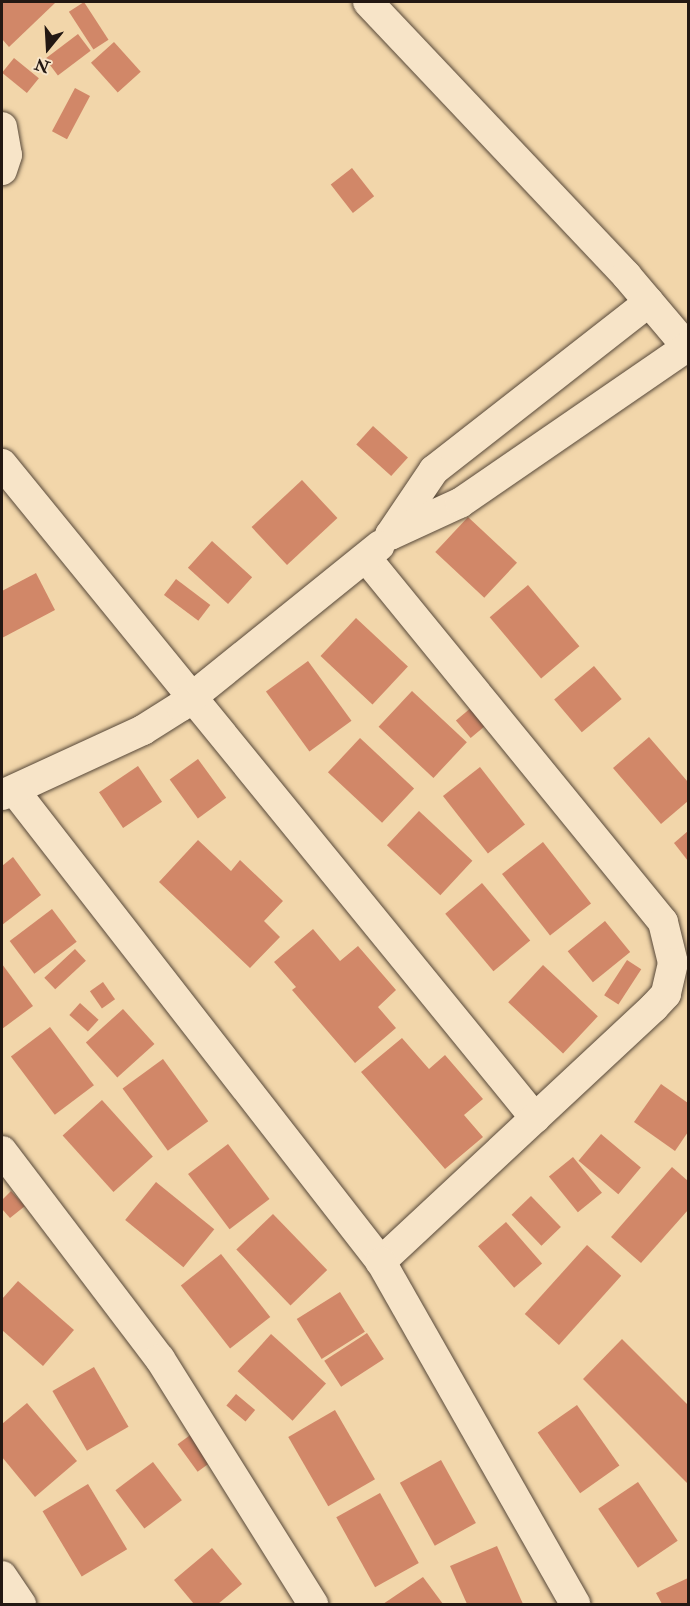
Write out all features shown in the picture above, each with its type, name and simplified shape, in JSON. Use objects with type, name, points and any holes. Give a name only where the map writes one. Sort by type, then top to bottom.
[{"type":"street","points":[[368,2],[649,302],[688,347],[460,503],[390,535]]},
{"type":"street","points":[[2,127],[7,155],[2,170]]},
{"type":"street","points":[[574,1605],[381,1262],[8,792],[143,730],[192,696],[367,559],[390,535],[434,470],[649,302]]},
{"type":"street","points":[[2,464],[536,1118]]},
{"type":"street","points":[[367,559],[663,922],[671,943],[673,963],[666,994],[381,1262]]},
{"type":"street","points":[[2,1151],[160,1359],[313,1605]]},
{"type":"street","points":[[2,1576],[21,1605]]},
{"type":"building","points":[[2,2],[55,3],[9,47],[2,39]]},
{"type":"building","points":[[84,2],[109,40],[93,50],[69,12]]},
{"type":"building","points":[[78,34],[91,51],[58,75],[45,59]]},
{"type":"building","points":[[114,42],[141,72],[118,92],[91,63]]},
{"type":"building","points":[[14,58],[39,78],[27,93],[2,73]]},
{"type":"building","points":[[75,88],[90,96],[67,139],[52,131]]},
{"type":"building","points":[[352,168],[374,196],[353,213],[331,185]]},
{"type":"building","points":[[373,426],[408,457],[391,476],[356,445]]},
{"type":"building","points":[[302,480],[337,518],[287,565],[252,527]]},
{"type":"building","points":[[468,517],[517,563],[484,598],[435,552]]},
{"type":"building","points":[[212,541],[252,577],[228,604],[188,568]]},
{"type":"building","points":[[36,573],[55,610],[2,638],[2,591]]},
{"type":"building","points":[[176,579],[210,605],[198,621],[164,595]]},
{"type":"building","points":[[528,585],[579,646],[541,678],[490,617]]},
{"type":"building","points":[[356,618],[408,666],[372,704],[321,656]]},
{"type":"building","points":[[308,661],[351,721],[309,751],[266,692]]},
{"type":"building","points":[[594,666],[622,699],[582,732],[554,699]]},
{"type":"building","points":[[412,691],[467,742],[433,778],[379,727]]},
{"type":"building","points":[[472,707],[487,725],[471,738],[456,720]]},
{"type":"building","points":[[649,737],[688,782],[688,801],[661,824],[613,768]]},
{"type":"building","points":[[360,738],[414,788],[382,823],[328,772]]},
{"type":"building","points":[[198,759],[226,798],[198,818],[170,780]]},
{"type":"building","points":[[138,766],[162,802],[123,828],[99,792]]},
{"type":"building","points":[[480,767],[525,825],[488,853],[443,796]]},
{"type":"building","points":[[419,811],[472,861],[440,895],[387,845]]},
{"type":"building","points":[[688,831],[688,861],[674,843]]},
{"type":"building","points":[[198,840],[231,871],[240,860],[283,901],[264,921],[280,937],[250,968],[159,882]]},
{"type":"building","points":[[543,842],[591,903],[550,935],[502,874]]},
{"type":"building","points":[[13,857],[41,895],[2,925],[2,866]]},
{"type":"building","points":[[482,883],[530,940],[493,971],[445,914]]},
{"type":"building","points":[[52,909],[77,942],[34,974],[10,941]]},
{"type":"building","points":[[605,921],[630,952],[593,982],[568,951]]},
{"type":"building","points":[[313,929],[340,961],[358,946],[396,990],[378,1007],[396,1028],[355,1063],[292,990],[296,987],[274,962]]},
{"type":"building","points":[[75,949],[86,961],[55,989],[44,978]]},
{"type":"building","points":[[627,960],[641,969],[618,1004],[604,995]]},
{"type":"building","points":[[2,964],[33,1006],[2,1029]]},
{"type":"building","points":[[543,965],[598,1016],[563,1053],[508,1002]]},
{"type":"building","points":[[103,982],[115,999],[102,1008],[90,991]]},
{"type":"building","points":[[80,1003],[99,1020],[88,1032],[69,1015]]},
{"type":"building","points":[[123,1009],[154,1044],[117,1077],[86,1042]]},
{"type":"building","points":[[50,1027],[94,1085],[55,1115],[11,1056]]},
{"type":"building","points":[[402,1038],[429,1069],[445,1055],[483,1099],[464,1115],[483,1137],[445,1169],[361,1072]]},
{"type":"building","points":[[163,1059],[208,1121],[168,1151],[123,1088]]},
{"type":"building","points":[[661,1084],[688,1103],[688,1132],[675,1151],[634,1122]]},
{"type":"building","points":[[102,1100],[153,1156],[113,1192],[63,1135]]},
{"type":"building","points":[[601,1134],[641,1167],[618,1194],[579,1161]]},
{"type":"building","points":[[228,1144],[270,1199],[230,1229],[188,1174]]},
{"type":"building","points":[[573,1157],[602,1193],[578,1212],[549,1177]]},
{"type":"building","points":[[672,1167],[688,1181],[688,1210],[641,1263],[611,1237]]},
{"type":"building","points":[[156,1182],[214,1229],[183,1267],[125,1220]]},
{"type":"building","points":[[11,1191],[25,1206],[10,1218],[2,1209],[2,1200]]},
{"type":"building","points":[[531,1196],[561,1227],[541,1246],[512,1215]]},
{"type":"building","points":[[273,1214],[327,1270],[290,1306],[236,1249]]},
{"type":"building","points":[[506,1222],[542,1264],[514,1288],[478,1246]]},
{"type":"building","points":[[587,1245],[621,1276],[559,1345],[525,1314]]},
{"type":"building","points":[[221,1254],[270,1317],[230,1348],[181,1285]]},
{"type":"building","points":[[18,1281],[74,1330],[43,1366],[2,1330],[2,1299]]},
{"type":"building","points":[[340,1292],[365,1332],[322,1359],[297,1319]]},
{"type":"building","points":[[367,1333],[384,1359],[341,1387],[324,1361]]},
{"type":"building","points":[[271,1334],[326,1384],[293,1421],[238,1371]]},
{"type":"building","points":[[622,1339],[688,1405],[688,1484],[583,1379]]},
{"type":"building","points":[[94,1367],[128,1427],[87,1451],[52,1391]]},
{"type":"building","points":[[236,1394],[255,1410],[246,1422],[226,1405]]},
{"type":"building","points":[[27,1403],[77,1461],[35,1497],[2,1457],[2,1424]]},
{"type":"building","points":[[577,1405],[619,1466],[580,1493],[538,1433]]},
{"type":"building","points":[[335,1410],[375,1479],[328,1506],[288,1437]]},
{"type":"building","points":[[193,1433],[213,1461],[198,1472],[178,1444]]},
{"type":"building","points":[[441,1460],[476,1523],[435,1546],[400,1483]]},
{"type":"building","points":[[153,1462],[182,1500],[144,1529],[115,1490]]},
{"type":"building","points":[[638,1482],[678,1541],[638,1568],[598,1509]]},
{"type":"building","points":[[88,1484],[127,1549],[82,1576],[43,1511]]},
{"type":"building","points":[[380,1493],[419,1563],[375,1587],[336,1517]]},
{"type":"building","points":[[497,1546],[523,1604],[467,1604],[450,1566]]},
{"type":"building","points":[[212,1548],[242,1584],[218,1604],[194,1604],[174,1580]]},
{"type":"building","points":[[423,1577],[443,1604],[383,1604]]},
{"type":"building","points":[[688,1578],[688,1604],[662,1604],[656,1593]]}]
